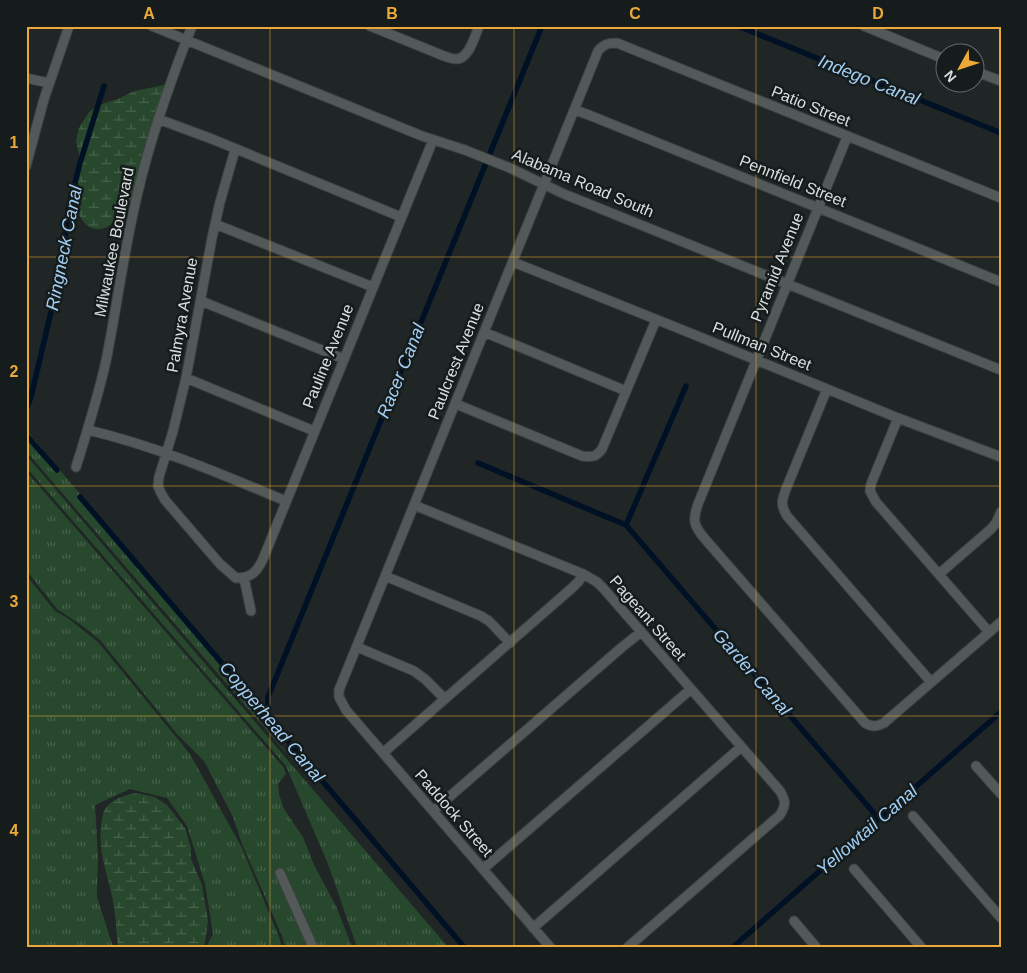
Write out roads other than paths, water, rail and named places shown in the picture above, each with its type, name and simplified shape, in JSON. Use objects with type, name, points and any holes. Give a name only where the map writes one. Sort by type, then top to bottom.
[{"type":"street","points":[[26,166],[27,156],[49,83],[69,26]]},
{"type":"street","name":"Alabama Road South","points":[[152,26],[433,140],[481,156],[573,197],[1001,370]]},
{"type":"street","name":"Milwaukee Boulevard","points":[[76,467],[106,362],[136,198],[144,165],[181,52],[192,26]]},
{"type":"street","points":[[370,26],[456,59],[462,57],[468,50],[479,26]]},
{"type":"street","points":[[864,26],[889,31],[934,54]]},
{"type":"street","name":"Paulcrest Avenue","points":[[339,697],[339,690],[356,647],[598,51],[609,43]]},
{"type":"street","name":"Patio Street","points":[[609,43],[617,44],[1001,198]]},
{"type":"street","points":[[984,75],[1001,81]]},
{"type":"street","points":[[26,78],[49,83]]},
{"type":"street","name":"Pennfield Street","points":[[574,110],[1001,282]]},
{"type":"street","points":[[158,119],[212,139],[401,217]]},
{"type":"street","name":"Pyramid Avenue","points":[[847,137],[698,504],[694,522],[697,530],[865,723],[871,726],[884,724],[931,682]]},
{"type":"street","name":"Pauline Avenue","points":[[244,578],[254,573],[260,565],[433,140]]},
{"type":"street","name":"Palmyra Avenue","points":[[235,150],[215,224],[186,378],[158,486],[165,500],[220,564],[236,578],[244,578]]},
{"type":"street","points":[[215,224],[373,287]]},
{"type":"street","name":"Pullman Street","points":[[512,262],[827,390],[1001,457]]},
{"type":"street","points":[[201,302],[344,359]]},
{"type":"street","points":[[456,404],[582,456],[592,457],[602,449],[656,320]]},
{"type":"street","points":[[484,332],[626,391]]},
{"type":"street","points":[[186,378],[314,431]]},
{"type":"street","points":[[827,390],[782,501],[782,508],[787,516],[931,682],[1001,622]]},
{"type":"street","points":[[898,418],[871,484],[870,491],[876,502],[989,632]]},
{"type":"street","points":[[88,430],[167,453],[286,501]]},
{"type":"street","name":"Pageant Street","points":[[414,505],[583,574],[597,582],[780,791],[783,797],[785,803],[780,815],[628,947]]},
{"type":"street","points":[[939,574],[991,528],[996,523],[1001,512]]},
{"type":"street","points":[[383,753],[579,582],[583,574]]},
{"type":"street","points":[[385,576],[481,616],[489,621],[510,643]]},
{"type":"street","points":[[244,578],[251,611]]},
{"type":"street","points":[[433,811],[641,632]]},
{"type":"street","points":[[356,647],[414,671],[445,699]]},
{"type":"street","points":[[483,869],[691,689]]},
{"type":"street","name":"Paddock Street","points":[[339,697],[346,710],[550,947]]},
{"type":"street","points":[[533,928],[741,747]]},
{"type":"street","points":[[976,766],[1000,793]]},
{"type":"street","points":[[914,816],[1001,918]]},
{"type":"street","points":[[854,868],[921,947]]},
{"type":"street","points":[[280,873],[313,947]]},
{"type":"street","points":[[794,921],[816,947]]},
{"type":"waterway","name":"Racer Canal","points":[[268,717],[268,697],[542,26]]},
{"type":"waterway","name":"Indego Canal","points":[[738,26],[1001,133]]},
{"type":"waterway","name":"Ringneck Canal","points":[[26,410],[31,397],[54,299],[64,247],[68,210],[80,163],[104,86]]},
{"type":"waterway","name":"Garder Canal","points":[[626,525],[686,386]]},
{"type":"waterway","name":"Copperhead Canal","points":[[26,435],[57,470]]},
{"type":"waterway","name":"Garder Canal","points":[[478,463],[626,525],[879,819]]},
{"type":"waterway","name":"Copperhead Canal","points":[[80,497],[464,947]]},
{"type":"waterway","name":"Yellowtail Canal","points":[[733,947],[1001,712]]}]
